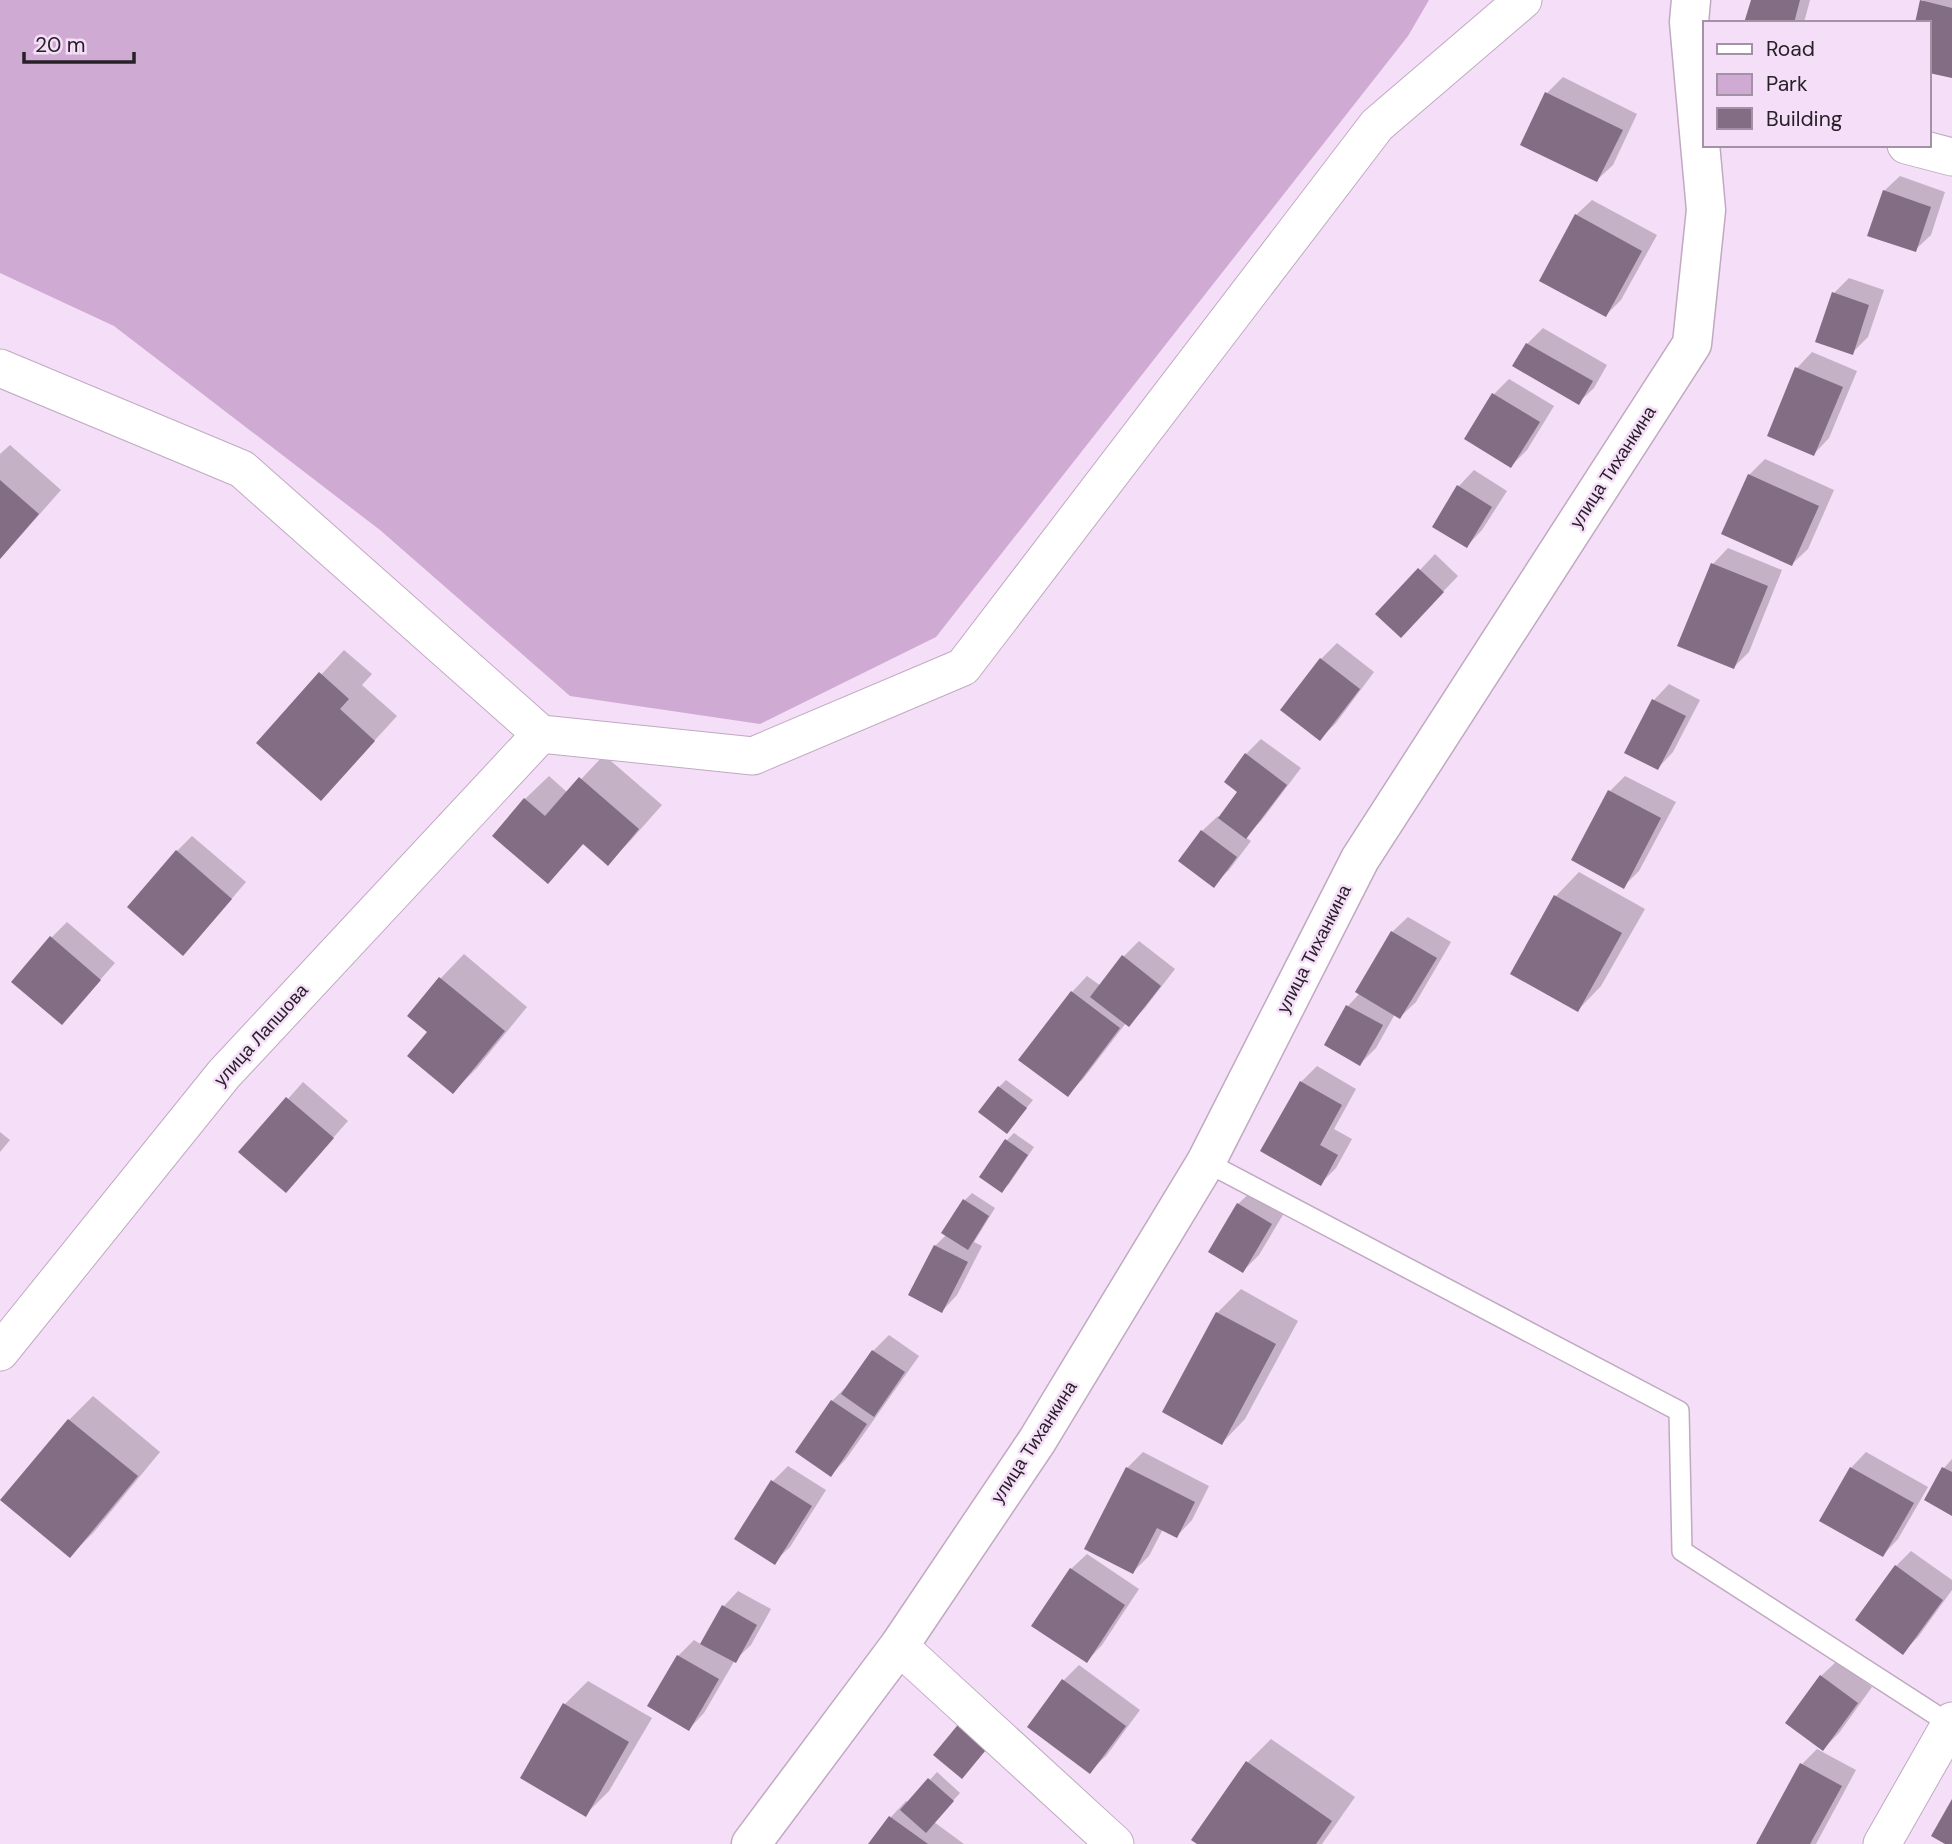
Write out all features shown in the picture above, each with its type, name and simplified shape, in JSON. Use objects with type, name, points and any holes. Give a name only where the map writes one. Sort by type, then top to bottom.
[{"type":"street","points":[[0,368],[242,469],[541,734],[753,756],[963,667],[1377,125],[1523,0]]},
{"type":"street","name":"улица Тиханкина","points":[[1691,0],[1689,22],[1700,75],[1703,142]]},
{"type":"street","name":"улица Тиханкина","points":[[751,1844],[899,1646],[1037,1441],[1206,1162],[1360,859],[1692,344],[1706,210],[1703,147]]},
{"type":"street","points":[[1914,147],[1952,157]]},
{"type":"street","name":"улица Лапшова","points":[[0,1352],[224,1074],[541,734]]},
{"type":"street","points":[[899,1646],[1115,1844]]},
{"type":"street","points":[[1882,1844],[1951,1724]]},
{"type":"lane","points":[[1206,1162],[1679,1411],[1682,1551],[1951,1724]]},
{"type":"green space","points":[[0,0],[1429,0],[1408,36],[936,637],[760,724],[570,696],[380,530],[114,326],[0,273]]},
{"type":"building","points":[[1751,0],[1800,0],[1795,21],[1745,21]]},
{"type":"building","points":[[1920,0],[1952,8],[1952,78],[1931,73],[1931,21],[1915,21]]},
{"type":"building","points":[[1545,92],[1623,130],[1597,182],[1520,145]]},
{"type":"building","points":[[1883,190],[1931,207],[1916,252],[1867,236]]},
{"type":"building","points":[[1575,214],[1642,251],[1606,317],[1539,281]]},
{"type":"building","points":[[1832,292],[1869,305],[1853,355],[1815,342]]},
{"type":"building","points":[[1526,343],[1593,381],[1579,405],[1512,366]]},
{"type":"building","points":[[1795,367],[1843,387],[1814,456],[1767,436]]},
{"type":"building","points":[[1492,393],[1540,422],[1511,468],[1464,439]]},
{"type":"building","points":[[1748,474],[1819,506],[1792,566],[1721,534]]},
{"type":"building","points":[[0,480],[39,514],[0,559]]},
{"type":"building","points":[[1457,485],[1492,507],[1467,548],[1432,527]]},
{"type":"building","points":[[1711,563],[1768,586],[1734,669],[1677,646]]},
{"type":"building","points":[[1418,568],[1444,592],[1401,638],[1375,614]]},
{"type":"building","points":[[1320,658],[1360,689],[1320,741],[1280,710]]},
{"type":"building","points":[[319,672],[349,699],[340,709],[375,741],[321,801],[256,743]]},
{"type":"building","points":[[1652,699],[1686,716],[1658,770],[1624,753]]},
{"type":"building","points":[[1245,753],[1287,785],[1246,839],[1218,818],[1237,792],[1224,782]]},
{"type":"building","points":[[579,777],[639,829],[608,866],[583,844],[548,884],[492,836],[524,798],[545,816]]},
{"type":"building","points":[[1608,790],[1661,818],[1624,889],[1571,860]]},
{"type":"building","points":[[1201,830],[1237,857],[1214,888],[1178,861]]},
{"type":"building","points":[[176,850],[232,899],[183,956],[127,907]]},
{"type":"building","points":[[1554,895],[1622,933],[1578,1012],[1510,974]]},
{"type":"building","points":[[1391,931],[1437,958],[1400,1019],[1355,992]]},
{"type":"building","points":[[50,936],[101,980],[62,1025],[11,982]]},
{"type":"building","points":[[1122,955],[1161,986],[1129,1027],[1090,997]]},
{"type":"building","points":[[439,977],[505,1031],[453,1094],[407,1056],[427,1032],[407,1016]]},
{"type":"building","points":[[1071,991],[1120,1028],[1068,1097],[1018,1060]]},
{"type":"building","points":[[1346,1005],[1383,1025],[1360,1066],[1324,1045]]},
{"type":"building","points":[[1300,1081],[1342,1105],[1320,1145],[1338,1155],[1321,1186],[1260,1151]]},
{"type":"building","points":[[998,1086],[1027,1108],[1007,1134],[978,1112]]},
{"type":"building","points":[[286,1097],[334,1138],[286,1193],[238,1152]]},
{"type":"building","points":[[1005,1139],[1028,1155],[1002,1193],[979,1177]]},
{"type":"building","points":[[963,1199],[989,1216],[968,1250],[941,1233]]},
{"type":"building","points":[[1237,1203],[1272,1224],[1243,1273],[1208,1252]]},
{"type":"building","points":[[934,1245],[968,1262],[942,1313],[908,1295]]},
{"type":"building","points":[[1216,1312],[1276,1344],[1222,1445],[1162,1412]]},
{"type":"building","points":[[872,1350],[905,1372],[874,1417],[841,1394]]},
{"type":"building","points":[[831,1400],[867,1424],[831,1477],[795,1452]]},
{"type":"building","points":[[68,1419],[138,1476],[70,1558],[0,1500]]},
{"type":"building","points":[[1126,1467],[1195,1502],[1177,1538],[1157,1528],[1133,1574],[1084,1549]]},
{"type":"building","points":[[1850,1467],[1914,1503],[1883,1557],[1819,1521]]},
{"type":"building","points":[[1942,1467],[1952,1472],[1952,1516],[1924,1500]]},
{"type":"building","points":[[771,1480],[812,1506],[775,1565],[734,1539]]},
{"type":"building","points":[[1895,1565],[1943,1600],[1903,1655],[1855,1620]]},
{"type":"building","points":[[1070,1568],[1125,1605],[1087,1663],[1031,1626]]},
{"type":"building","points":[[722,1605],[757,1625],[736,1663],[700,1644]]},
{"type":"building","points":[[677,1655],[719,1679],[689,1731],[647,1706]]},
{"type":"building","points":[[1820,1675],[1858,1703],[1823,1751],[1785,1723]]},
{"type":"building","points":[[1062,1679],[1126,1726],[1090,1774],[1027,1727]]},
{"type":"building","points":[[563,1703],[629,1742],[586,1817],[520,1778]]},
{"type":"building","points":[[961,1721],[990,1745],[962,1779],[933,1755]]},
{"type":"building","points":[[1246,1761],[1332,1821],[1316,1844],[1197,1844],[1191,1840]]},
{"type":"building","points":[[1800,1763],[1842,1786],[1810,1844],[1756,1844]]},
{"type":"building","points":[[928,1778],[954,1801],[926,1833],[900,1810]]},
{"type":"building","points":[[1952,1799],[1952,1844],[1945,1844],[1931,1836]]},
{"type":"building","points":[[889,1816],[928,1844],[868,1844]]}]
